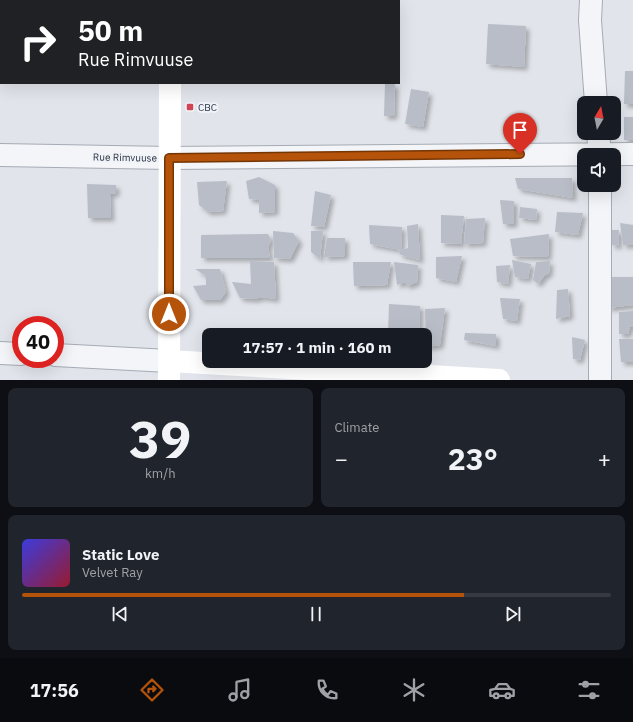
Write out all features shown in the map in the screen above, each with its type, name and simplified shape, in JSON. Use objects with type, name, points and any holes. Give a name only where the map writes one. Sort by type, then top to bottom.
[{"type":"street","points":[[591,0],[590,20],[595,96]]},
{"type":"street","points":[[169,370],[170,84]]},
{"type":"street","name":"Rue Rimvuuse","points":[[0,155],[169,158],[599,147],[633,154]]},
{"type":"street","points":[[600,192],[600,380]]},
{"type":"street","points":[[0,353],[12,354]]},
{"type":"street","points":[[64,356],[169,370],[499,380]]},
{"type":"building","points":[[488,24],[526,26],[524,67],[486,64]]},
{"type":"building","points":[[625,71],[633,71],[633,104],[624,104]]},
{"type":"building","points":[[385,84],[395,84],[394,116],[384,116]]},
{"type":"building","points":[[411,89],[429,92],[423,127],[405,124]]},
{"type":"building","points":[[624,117],[633,117],[633,140],[624,140]]},
{"type":"building","points":[[259,177],[275,185],[275,212],[259,213],[259,200],[249,199],[246,181]]},
{"type":"building","points":[[515,178],[572,178],[573,198],[518,189]]},
{"type":"building","points":[[227,181],[223,211],[208,212],[199,205],[197,182]]},
{"type":"building","points":[[87,184],[116,185],[116,193],[110,194],[111,218],[88,218]]},
{"type":"building","points":[[315,191],[331,195],[324,227],[311,226]]},
{"type":"building","points":[[500,200],[514,201],[514,224],[503,224]]},
{"type":"building","points":[[520,207],[537,209],[536,220],[519,218]]},
{"type":"building","points":[[557,212],[583,213],[578,235],[555,232]]},
{"type":"building","points":[[441,215],[464,216],[461,244],[441,243]]},
{"type":"building","points":[[485,218],[483,243],[464,244],[466,219]]},
{"type":"building","points":[[620,223],[633,225],[633,245],[623,245]]},
{"type":"building","points":[[418,224],[420,260],[401,255],[398,251],[408,248],[407,226]]},
{"type":"building","points":[[369,225],[402,227],[401,250],[370,244]]},
{"type":"building","points":[[608,230],[619,230],[618,246],[612,245]]},
{"type":"building","points":[[273,231],[293,233],[299,241],[290,259],[274,258]]},
{"type":"building","points":[[311,231],[323,231],[320,259],[311,252]]},
{"type":"building","points":[[268,234],[271,240],[268,247],[270,258],[201,258],[201,235]]},
{"type":"building","points":[[549,234],[548,257],[513,256],[510,239]]},
{"type":"building","points":[[327,238],[345,238],[345,256],[324,257]]},
{"type":"building","points":[[462,256],[456,282],[436,278],[436,257]]},
{"type":"building","points":[[512,260],[531,264],[528,279],[515,277]]},
{"type":"building","points":[[250,261],[274,262],[276,299],[261,297],[255,299],[240,298],[232,282],[251,284]]},
{"type":"building","points":[[550,261],[549,273],[544,276],[538,284],[533,280],[536,262]]},
{"type":"building","points":[[353,262],[391,262],[387,285],[354,286]]},
{"type":"building","points":[[394,262],[418,265],[417,282],[407,286],[405,282],[397,285]]},
{"type":"building","points":[[510,265],[508,284],[497,282],[496,266]]},
{"type":"building","points":[[195,269],[220,269],[226,292],[220,300],[201,300],[193,286],[206,285],[206,276]]},
{"type":"building","points":[[607,277],[633,277],[633,305],[608,308]]},
{"type":"building","points":[[568,289],[570,316],[556,319],[557,290]]},
{"type":"building","points":[[500,298],[520,299],[517,321],[503,319]]},
{"type":"building","points":[[389,304],[420,306],[419,328],[388,328]]},
{"type":"building","points":[[445,308],[440,345],[432,346],[432,328],[426,328],[425,309]]},
{"type":"building","points":[[633,311],[633,327],[630,327],[628,334],[619,334],[619,312]]},
{"type":"building","points":[[465,333],[496,334],[496,346],[464,340]]},
{"type":"building","points":[[572,337],[585,340],[580,360],[573,359]]},
{"type":"building","points":[[619,339],[633,339],[633,362],[621,362]]},
{"type":"place","name":"CBC","points":[[190,107]]},
{"type":"route","points":[[169,314],[169,158],[520,154]]}]
